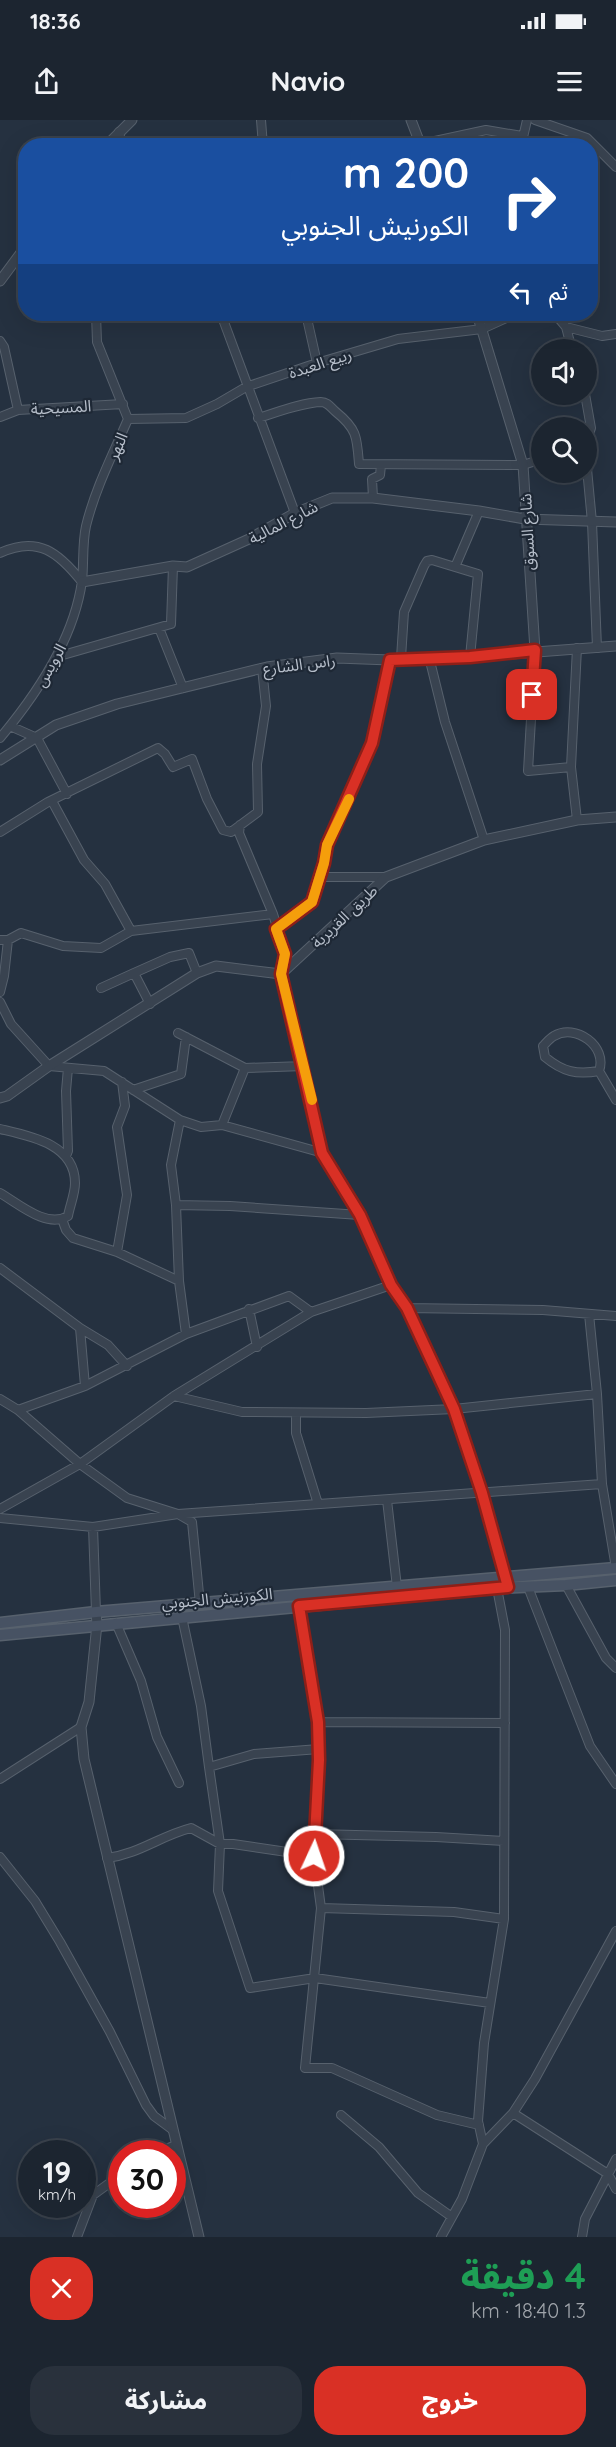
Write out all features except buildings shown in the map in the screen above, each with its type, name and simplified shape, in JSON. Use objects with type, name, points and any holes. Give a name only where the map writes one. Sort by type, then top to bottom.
[{"type":"main road","name":"الكورنيش الجنوبي","points":[[0,1635],[503,1584],[616,1568]]},
{"type":"main road","name":"الكورنيش الجنوبي","points":[[0,1623],[96,1612],[397,1587],[503,1584],[528,1587],[616,1580]]},
{"type":"street","points":[[113,138],[132,120]]},
{"type":"street","points":[[261,120],[262,138]]},
{"type":"street","points":[[411,120],[418,138]]},
{"type":"street","points":[[451,138],[486,130],[522,136],[527,120]]},
{"type":"street","points":[[535,120],[587,138]]},
{"type":"street","points":[[119,132],[120,138]]},
{"type":"street","points":[[598,149],[616,167]]},
{"type":"street","points":[[0,281],[18,257]]},
{"type":"street","name":"النهر","points":[[82,582],[86,528],[100,484],[128,419],[97,342],[96,321]]},
{"type":"street","points":[[223,321],[246,387],[295,513]]},
{"type":"street","points":[[308,321],[317,363]]},
{"type":"street","name":"شارع السوق","points":[[479,321],[523,465],[535,650]]},
{"type":"street","name":"ربيع العبدة","points":[[128,419],[186,418],[246,387],[317,363],[398,339],[482,329],[500,321]]},
{"type":"street","points":[[561,321],[566,327],[569,339]]},
{"type":"street","points":[[566,327],[602,336],[616,334]]},
{"type":"street","points":[[0,341],[4,347],[18,410]]},
{"type":"street","points":[[258,418],[294,407],[328,403],[348,420],[355,431],[359,464],[523,465],[531,462]]},
{"type":"street","name":"المسيحية","points":[[0,417],[18,410],[123,404]]},
{"type":"street","points":[[373,498],[372,480],[381,475],[381,465]]},
{"type":"street","points":[[588,483],[597,648]]},
{"type":"street","name":"شارع المالية","points":[[82,582],[173,566],[188,567],[249,539],[295,513],[333,498],[373,498],[525,519],[616,522]]},
{"type":"street","points":[[455,567],[479,511]]},
{"type":"street","points":[[0,553],[26,546],[51,552],[66,562],[82,582]]},
{"type":"street","points":[[401,658],[404,612],[424,566],[427,561],[432,560],[478,574],[470,657]]},
{"type":"street","points":[[56,657],[171,624],[173,566]]},
{"type":"street","name":"الرويس","points":[[0,738],[44,679],[56,657],[72,622],[82,582]]},
{"type":"street","points":[[159,628],[183,688]]},
{"type":"street","name":"راس الشارع","points":[[0,760],[57,725],[117,704],[262,668],[337,658],[390,660],[470,657],[535,650],[616,646]]},
{"type":"street","points":[[577,648],[571,767],[577,820]]},
{"type":"street","points":[[535,650],[528,771],[571,767]]},
{"type":"street","points":[[429,657],[445,722],[484,840]]},
{"type":"street","points":[[276,929],[312,902],[327,845],[372,743],[390,660]]},
{"type":"street","points":[[0,832],[48,802],[158,748],[173,767],[192,759],[207,799],[223,830],[231,832],[258,812],[257,764],[266,706],[262,668]]},
{"type":"street","points":[[10,726],[37,738],[67,794]]},
{"type":"street","points":[[52,801],[84,860],[105,884],[132,931]]},
{"type":"street","name":"طريق القريرية","points":[[281,974],[386,877],[484,840],[577,820],[616,818]]},
{"type":"street","points":[[240,825],[239,833],[273,915],[285,954],[281,974],[304,1066],[322,1153],[360,1215],[391,1285],[407,1308],[454,1409],[482,1493],[503,1584],[506,1723],[504,1918],[484,2043],[479,2126],[483,2144]]},
{"type":"street","points":[[319,877],[386,877]]},
{"type":"street","points":[[0,992],[4,976],[4,940],[21,933],[63,946],[101,948],[132,931],[273,915]]},
{"type":"street","points":[[101,988],[170,957],[189,953],[197,973]]},
{"type":"street","points":[[0,1098],[7,1096],[49,1066],[197,973],[216,966],[281,974]]},
{"type":"street","points":[[134,973],[150,1004]]},
{"type":"street","points":[[0,1002],[11,1024],[49,1066],[104,1071],[180,1120],[201,1127],[222,1125],[322,1153]]},
{"type":"street","points":[[555,1034],[573,1034],[589,1039],[600,1052],[602,1063],[599,1071],[584,1074],[567,1072],[545,1057],[543,1046],[555,1034]]},
{"type":"street","points":[[133,1090],[181,1074],[182,1035],[245,1068],[304,1066]]},
{"type":"street","points":[[66,1156],[68,1151],[66,1091],[68,1068]]},
{"type":"street","points":[[222,1125],[245,1068]]},
{"type":"street","points":[[599,1071],[616,1100]]},
{"type":"street","points":[[117,1252],[126,1195],[117,1127],[125,1106],[122,1082]]},
{"type":"street","points":[[180,1120],[171,1165],[176,1205],[179,1281],[186,1334]]},
{"type":"street","points":[[0,1129],[26,1135],[53,1146],[66,1156],[74,1173],[75,1185],[68,1216],[56,1221],[44,1218],[0,1193]]},
{"type":"street","points":[[176,1205],[230,1206],[360,1215]]},
{"type":"street","points":[[62,1219],[66,1230],[73,1238],[117,1252],[179,1281]]},
{"type":"street","points":[[0,1268],[80,1328],[108,1345],[127,1366]]},
{"type":"street","points":[[0,1509],[80,1464],[174,1396],[311,1312],[391,1285]]},
{"type":"street","points":[[18,1410],[85,1386],[186,1334],[289,1296],[311,1312]]},
{"type":"street","points":[[407,1308],[543,1310],[616,1316]]},
{"type":"street","points":[[249,1310],[257,1347]]},
{"type":"street","points":[[589,1314],[597,1394],[602,1484],[616,1568]]},
{"type":"street","points":[[80,1328],[85,1386]]},
{"type":"street","points":[[174,1396],[242,1412],[366,1413],[454,1409],[597,1394]]},
{"type":"street","points":[[0,1399],[18,1410],[80,1464],[127,1498],[178,1514],[192,1522],[200,1604]]},
{"type":"street","points":[[296,1413],[296,1432],[318,1504]]},
{"type":"street","points":[[0,1518],[93,1527],[178,1514],[602,1484]]},
{"type":"street","points":[[387,1500],[397,1587]]},
{"type":"street","points":[[93,1527],[98,1624],[88,1702],[81,1727],[84,1760],[175,2140]]},
{"type":"street","points":[[567,1585],[606,1658],[616,1668]]},
{"type":"street","points":[[528,1587],[590,1746],[616,1784]]},
{"type":"street","points":[[299,1606],[318,1722],[319,1749],[314,1856],[321,1908],[305,2068],[332,2068],[437,2115],[479,2126]]},
{"type":"street","points":[[183,1617],[201,1706],[220,1844],[218,1892],[250,1988],[315,1978],[490,2003]]},
{"type":"street","points":[[116,1623],[141,1681],[157,1737],[179,1783]]},
{"type":"street","points":[[318,1722],[506,1723]]},
{"type":"street","points":[[0,1779],[81,1727]]},
{"type":"street","points":[[209,1767],[254,1754],[319,1749]]},
{"type":"street","points":[[107,1858],[126,1856],[175,1832],[191,1828],[220,1844],[314,1856]]},
{"type":"street","points":[[315,1834],[504,1841]]},
{"type":"street","points":[[0,1857],[35,1901],[60,1942],[110,2032],[146,2105],[154,2116],[173,2130]]},
{"type":"street","points":[[321,1908],[454,1912],[504,1918]]},
{"type":"street","points":[[441,2237],[462,2199],[483,2144],[513,2113],[535,2079],[616,1931]]},
{"type":"street","points":[[513,2113],[608,2174],[616,2189]]},
{"type":"street","points":[[341,2115],[379,2147],[418,2193],[452,2217]]},
{"type":"street","points":[[582,2237],[585,2219],[616,2158]]},
{"type":"street","points":[[77,2237],[93,2195],[108,2184]]},
{"type":"street","points":[[186,2185],[199,2237]]},
{"type":"slow traffic","points":[[312,1100],[281,974],[285,954],[276,929],[312,902],[327,845],[349,799]]},
{"type":"route","points":[[314,1856],[319,1760],[318,1722],[299,1606],[508,1587],[482,1493],[454,1409],[407,1308],[391,1285],[360,1215],[322,1153],[312,1101],[281,974],[285,954],[276,929],[312,902],[327,845],[372,743],[390,660],[470,657],[535,650],[532,695]]}]
